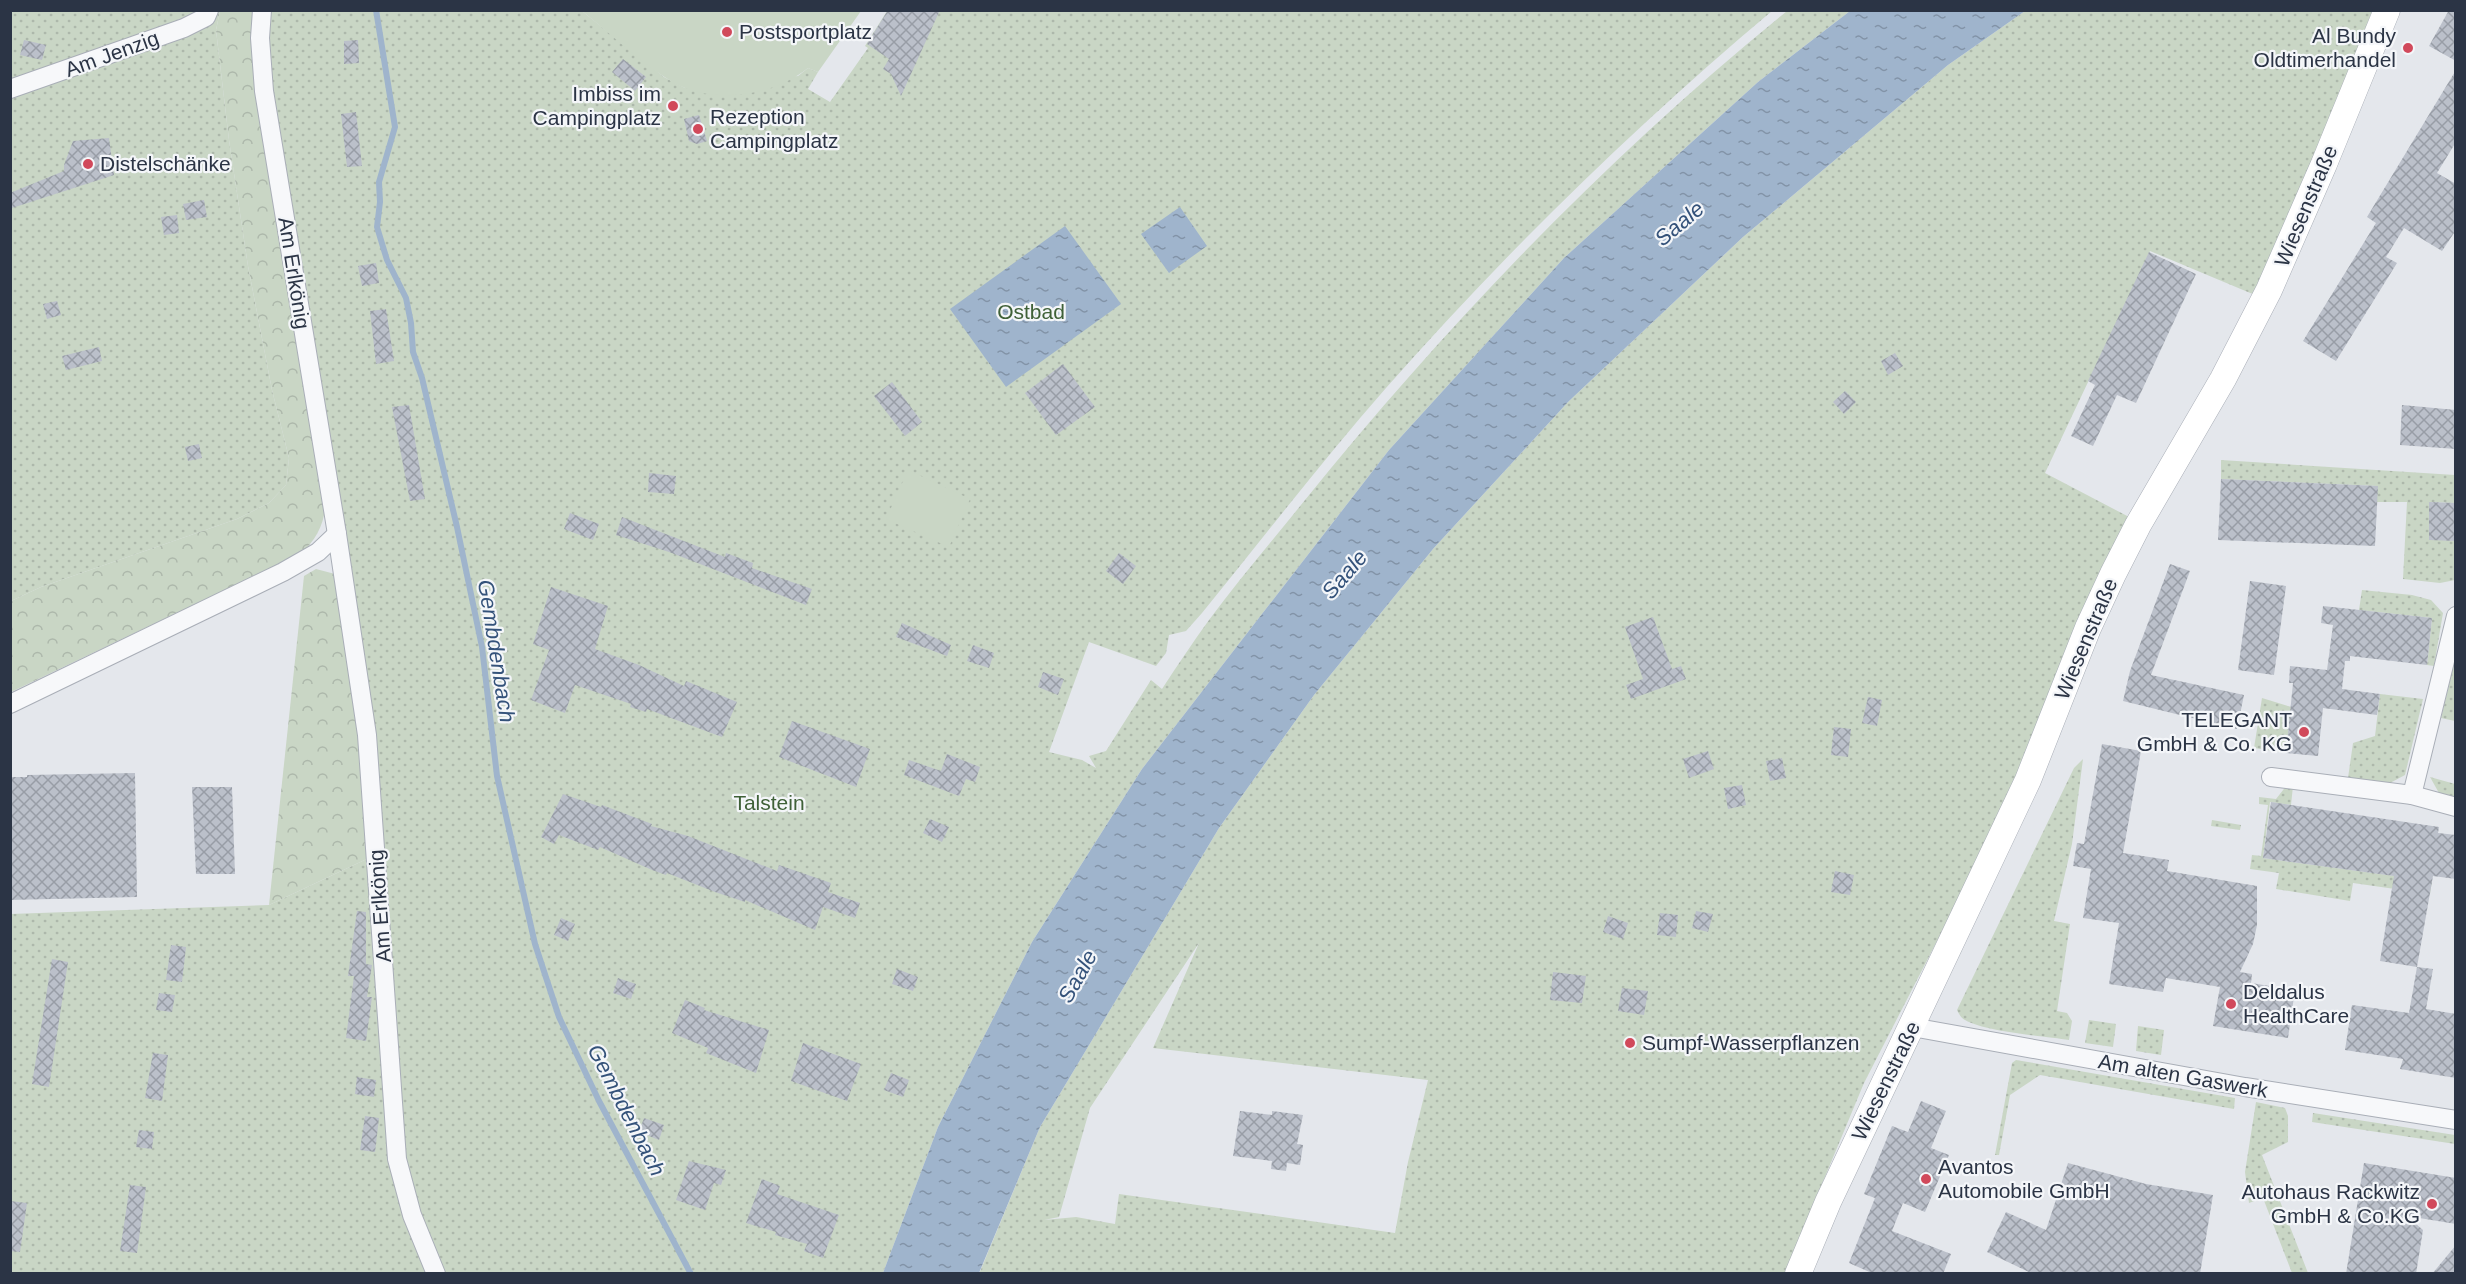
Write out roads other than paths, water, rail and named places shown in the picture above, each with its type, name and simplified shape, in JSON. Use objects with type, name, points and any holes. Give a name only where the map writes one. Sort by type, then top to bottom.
[{"type":"street","name":"Am Jenzig","points":[[10,89],[184,28],[206,16],[209,10]]},
{"type":"street","name":"Am Erlkönig","points":[[262,10],[260,38],[264,91],[337,534],[367,735],[397,1159],[412,1215],[436,1274]]},
{"type":"street","name":"Wiesenstraße","points":[[1798,1274],[1828,1202],[2028,780],[2088,628],[2113,574],[2138,525],[2223,379],[2269,290],[2324,165],[2387,10]]},
{"type":"street","points":[[10,704],[282,572],[318,552],[337,534]]},
{"type":"street","points":[[2412,795],[2456,616]]},
{"type":"street","points":[[2271,777],[2412,795],[2456,807]]},
{"type":"street","name":"Am alten Gaswerk","points":[[1912,1027],[2246,1087],[2456,1120]]},
{"type":"water","name":"Saale","points":[[1850,11],[2025,11],[1948,65],[1743,237],[1568,402],[1433,549],[1314,695],[1219,828],[1040,1127],[979,1273],[883,1273],[938,1127],[1032,942],[1142,769],[1389,450],[1564,258],[1758,82]]},
{"type":"water","points":[[1180,207],[1207,246],[1169,273],[1141,234]]},
{"type":"water","points":[[1065,226],[1121,304],[1006,387],[950,309]]},
{"type":"waterway","name":"Gembdenbach","points":[[376,10],[395,127],[379,182],[380,202],[377,227],[387,260],[406,298],[413,352],[422,378],[457,527],[482,647],[497,776],[535,944],[559,1017],[599,1101],[691,1274]]},
{"type":"place","name":"Postsportplatz","points":[[727,32]]},
{"type":"place","name":"Al Bundy Oldtimerhandel","points":[[2408,48]]},
{"type":"place","name":"Imbiss im Campingplatz","points":[[673,106]]},
{"type":"place","name":"Rezeption Campingplatz","points":[[698,129]]},
{"type":"place","name":"Distelschänke","points":[[88,164]]},
{"type":"place","name":"TELEGANT GmbH & Co. KG","points":[[2304,732]]},
{"type":"place","name":"Deldalus HealthCare","points":[[2231,1004]]},
{"type":"place","name":"Sumpf-Wasserpflanzen","points":[[1630,1043]]},
{"type":"place","name":"Avantos Automobile GmbH","points":[[1926,1179]]},
{"type":"place","name":"Autohaus Rackwitz GmbH & Co.KG","points":[[2432,1204]]},
{"type":"park label","name":"Ostbad","points":[[1031,312]]},
{"type":"park label","name":"Talstein","points":[[769,803]]}]
